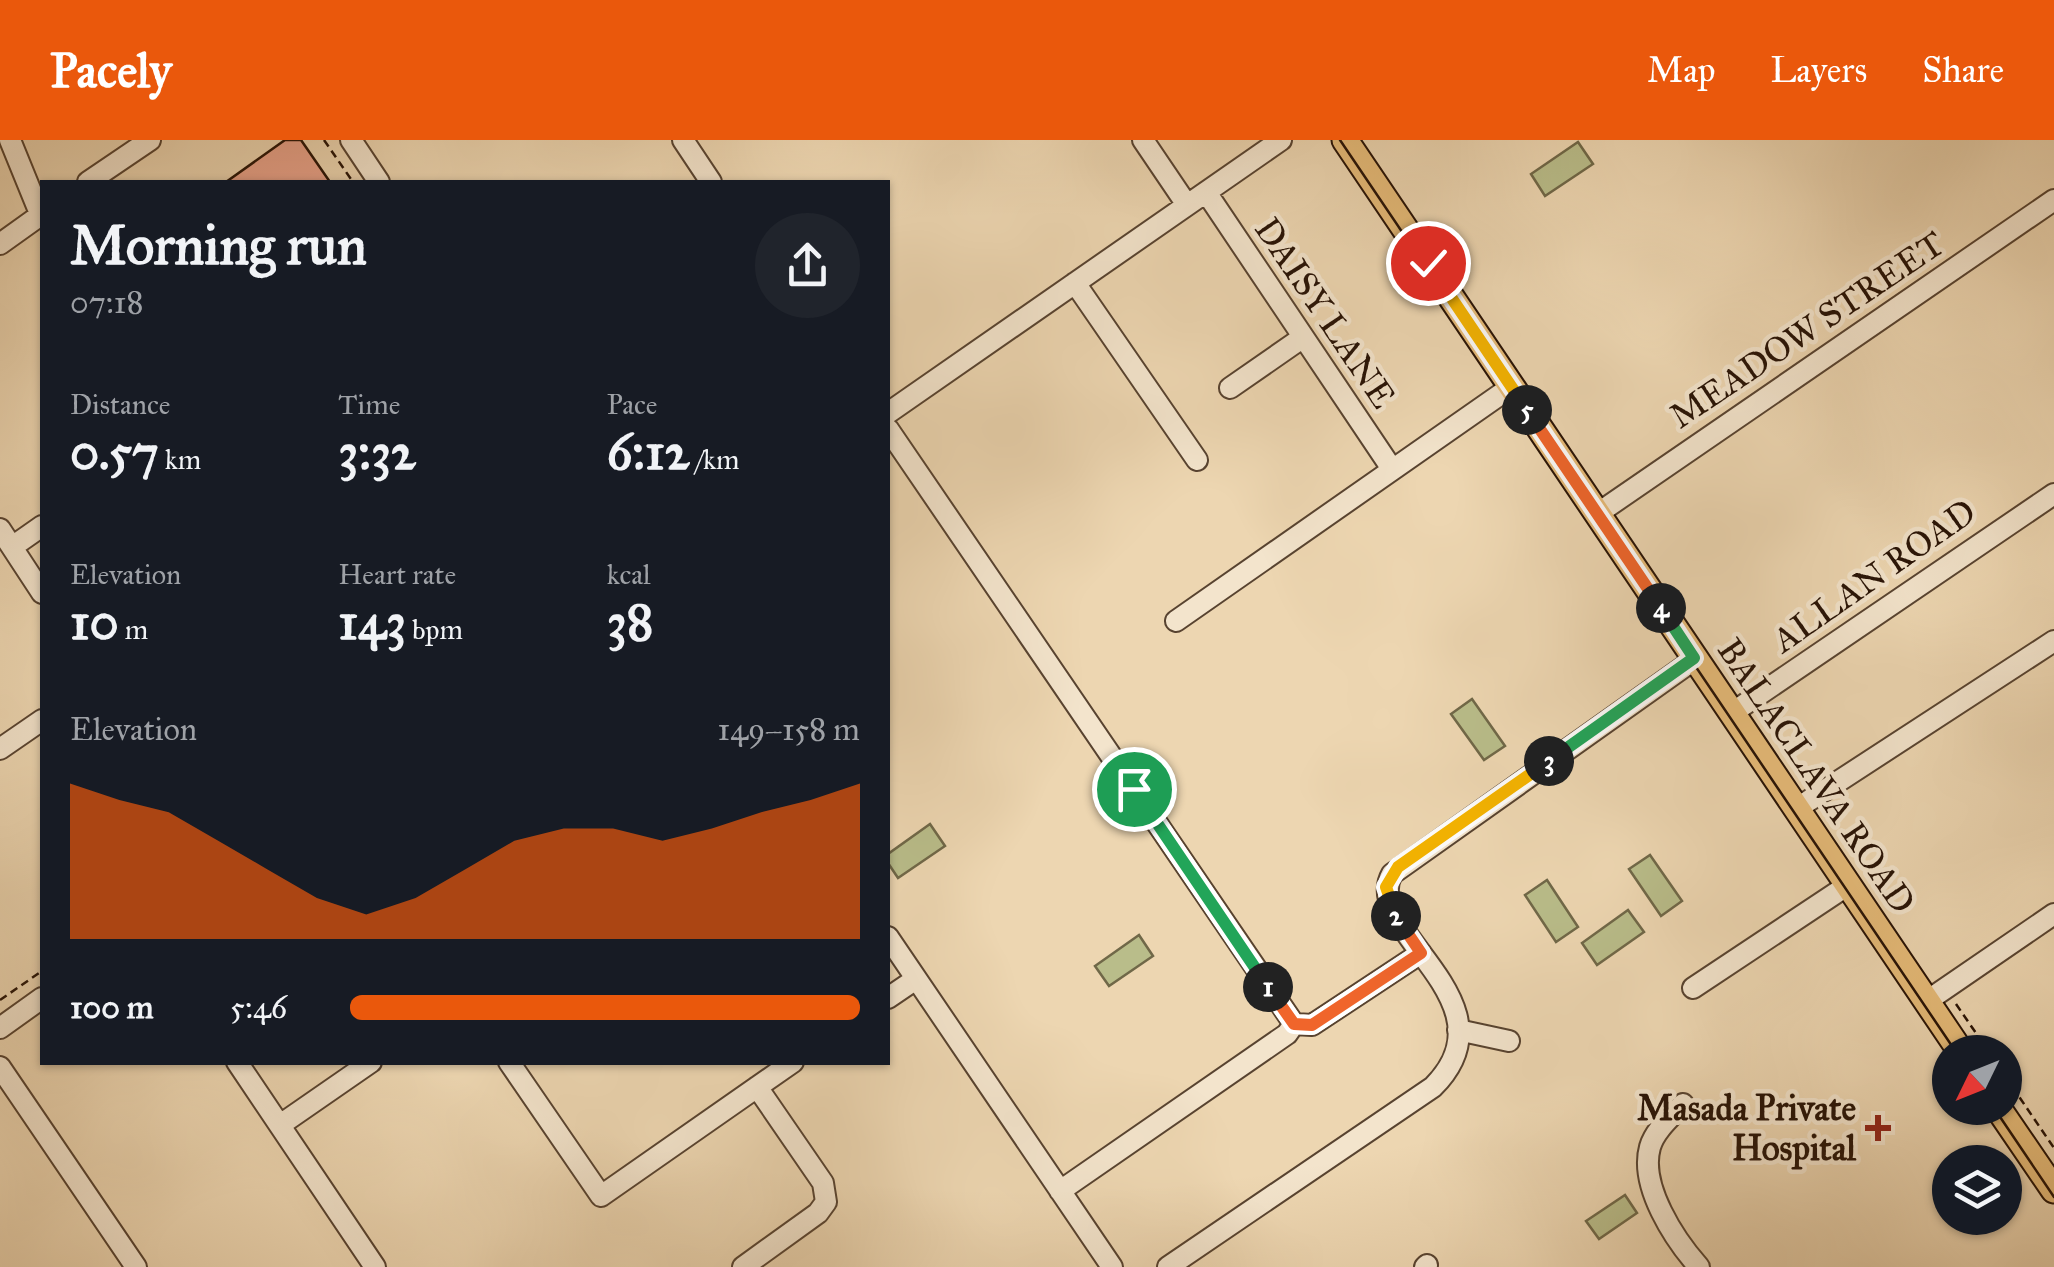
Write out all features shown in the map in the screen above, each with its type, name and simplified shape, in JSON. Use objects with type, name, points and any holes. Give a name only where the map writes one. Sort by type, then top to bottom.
[{"type":"main road","name":"BALACLAVA ROAD","points":[[1344,140],[1950,1035]]},
{"type":"main road","points":[[2010,1125],[2054,1190]]},
{"type":"street","points":[[10,140],[40,210]]},
{"type":"street","points":[[91,180],[150,140]]},
{"type":"street","points":[[350,140],[378,180]]},
{"type":"street","points":[[683,140],[710,180]]},
{"type":"street","points":[[1143,140],[1187,205]]},
{"type":"street","points":[[890,412],[1282,140]]},
{"type":"street","name":"DAISY LANE","points":[[1206,192],[1392,469]]},
{"type":"street","name":"MEADOW STREET","points":[[1597,514],[2054,200]]},
{"type":"street","points":[[0,244],[40,216]]},
{"type":"street","points":[[1075,284],[1197,460]]},
{"type":"street","points":[[1230,388],[1302,338]]},
{"type":"street","points":[[1176,621],[1511,387]]},
{"type":"street","points":[[890,432],[1294,1024]]},
{"type":"street","name":"ALLAN ROAD","points":[[1732,714],[2054,494]]},
{"type":"street","points":[[40,527],[6,538],[40,590]]},
{"type":"street","points":[[1796,809],[2054,641]]},
{"type":"street","points":[[1168,1267],[1433,1087],[1452,1059],[1458,1030],[1446,990],[1388,901],[1392,874],[1694,658]]},
{"type":"street","points":[[0,749],[40,721]]},
{"type":"street","points":[[1693,988],[1848,885]]},
{"type":"street","points":[[1927,1001],[2054,914]]},
{"type":"street","points":[[890,939],[1112,1267]]},
{"type":"street","points":[[1294,1024],[1312,1025],[1421,953]]},
{"type":"street","points":[[890,997],[916,978]]},
{"type":"street","points":[[0,1028],[40,999]]},
{"type":"street","points":[[1060,1191],[1287,1034],[1294,1024]]},
{"type":"street","points":[[1458,1030],[1509,1041]]},
{"type":"street","points":[[239,1065],[375,1267]]},
{"type":"street","points":[[280,1125],[367,1065]]},
{"type":"street","points":[[511,1065],[602,1196],[788,1065]]},
{"type":"street","points":[[0,1067],[136,1267]]},
{"type":"street","points":[[743,1267],[818,1213],[826,1202],[823,1183],[757,1086]]},
{"type":"street","points":[[1683,1104],[1657,1132],[1649,1162],[1659,1203],[1690,1264]]},
{"type":"path","points":[[324,140],[352,180]]},
{"type":"path","points":[[0,1000],[40,972]]},
{"type":"path","points":[[1954,1002],[1977,1035]]},
{"type":"path","points":[[2022,1101],[2054,1148]]},
{"type":"green space","points":[[1578,142],[1593,164],[1545,196],[1531,174]]},
{"type":"green space","points":[[1472,699],[1505,746],[1484,760],[1451,714]]},
{"type":"green space","points":[[930,824],[945,846],[898,878],[890,866],[890,853]]},
{"type":"green space","points":[[1650,855],[1682,901],[1661,916],[1629,869]]},
{"type":"green space","points":[[1547,880],[1578,927],[1556,942],[1525,895]]},
{"type":"green space","points":[[1628,910],[1644,932],[1597,965],[1582,943]]},
{"type":"green space","points":[[1139,935],[1153,956],[1109,986],[1095,966]]},
{"type":"green space","points":[[1625,1195],[1637,1213],[1599,1239],[1586,1221]]},
{"type":"building","points":[[285,140],[301,140],[329,180],[229,180]]},
{"type":"tram line","points":[[1340,140],[1945,1035]]},
{"type":"tram line","points":[[2005,1125],[2054,1197]]},
{"type":"place","name":"Masada Private Hospital","points":[[1878,1128]]},
{"type":"route","points":[[1134,789],[1294,1024],[1312,1025],[1421,953],[1386,894],[1388,880],[1398,867],[1694,658],[1428,263]]}]
